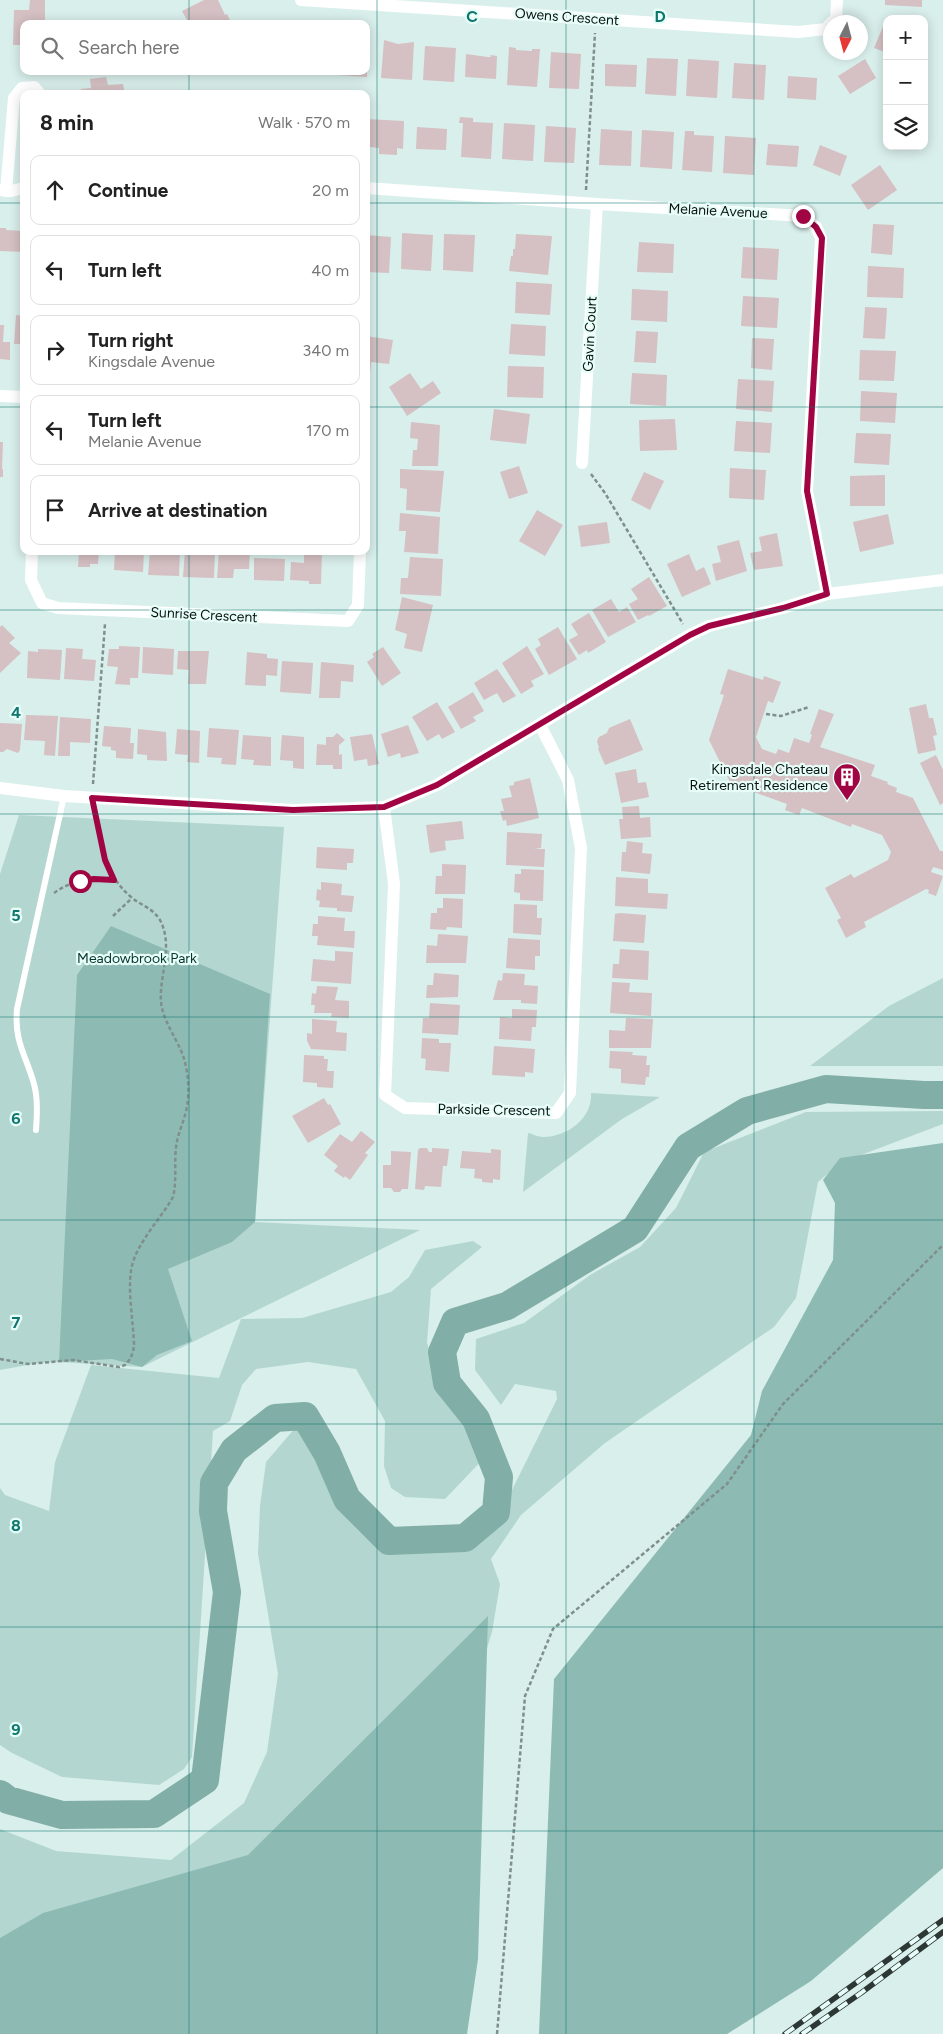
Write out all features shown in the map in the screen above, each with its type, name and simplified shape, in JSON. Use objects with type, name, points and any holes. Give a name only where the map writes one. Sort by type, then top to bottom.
[{"type":"street","name":"Owens Crescent","points":[[301,0],[798,32],[823,29]]},
{"type":"street","name":"Owens Crescent","points":[[836,15],[837,0]]},
{"type":"street","points":[[20,90],[22,88],[34,87],[37,90]]},
{"type":"street","points":[[20,90],[14,98],[3,191],[20,189]]},
{"type":"street","name":"Melanie Avenue","points":[[370,188],[591,204],[803,216],[816,227],[822,238],[807,491],[827,594]]},
{"type":"street","name":"Gavin Court","points":[[582,463],[591,204]]},
{"type":"street","points":[[0,396],[20,397]]},
{"type":"street","name":"Sunrise Crescent","points":[[32,555],[31,580],[42,602],[58,608],[348,621],[358,605],[360,555]]},
{"type":"street","points":[[0,788],[64,796],[293,810],[384,807],[437,785],[690,635],[709,626],[783,608],[827,594],[943,580]]},
{"type":"street","name":"Parkside Crescent","points":[[384,807],[394,884],[385,1095],[405,1108],[556,1113],[570,1093],[581,848],[568,780],[540,725]]},
{"type":"lane","points":[[36,1130],[36,1090],[20,1047],[15,1024],[64,796]]},
{"type":"path","points":[[591,204],[596,19]]},
{"type":"path","points":[[582,463],[605,492],[690,635]]},
{"type":"path","points":[[0,1359],[28,1364],[72,1360],[119,1367],[128,1362],[133,1353],[130,1302],[132,1265],[139,1248],[173,1197],[176,1148],[185,1116],[188,1090],[183,1055],[161,1002],[166,952],[162,927],[155,913],[132,898],[114,880],[105,860],[92,798],[106,610]]},
{"type":"path","points":[[766,714],[781,716],[809,707]]},
{"type":"path","points":[[39,908],[56,891],[66,886],[94,879],[114,880]]},
{"type":"path","points":[[113,916],[132,898]]},
{"type":"path","points":[[497,2034],[525,1696],[553,1629],[727,1484],[783,1404],[943,1245]]},
{"type":"green space","name":"Meadowbrook Park","points":[[19,815],[284,827],[255,1222],[420,1230],[142,1367],[59,1362],[39,1363],[0,1370],[0,874]]},
{"type":"green space","points":[[111,926],[270,994],[255,1222],[232,1242],[168,1269],[192,1341],[157,1355],[142,1367],[112,1359],[59,1362],[77,975]]},
{"type":"green space","points":[[943,978],[943,1066],[810,1066],[889,1006]]},
{"type":"green space","points":[[591,1093],[660,1097],[622,1119],[523,1192],[528,1133],[543,1137],[561,1134],[569,1130],[583,1118],[588,1110]]},
{"type":"green space","points":[[943,1111],[943,1124],[840,1163],[818,1182],[796,1298],[774,1327],[605,1443],[521,1515],[491,1559],[500,1584],[492,1632],[471,1701],[0,2034],[0,1829],[56,1851],[171,1860],[244,1803],[267,1752],[278,1674],[258,1554],[260,1506],[266,1462],[295,1428],[312,1423],[327,1434],[370,1523],[387,1540],[431,1546],[487,1528],[501,1512],[557,1399],[556,1391],[515,1384],[501,1405],[475,1370],[476,1339],[524,1323],[590,1275],[640,1247],[676,1208],[704,1152],[806,1112]]},
{"type":"green space","points":[[943,1143],[943,1868],[811,1981],[727,2034],[539,2034],[554,1679],[751,1435],[762,1391],[833,1260],[835,1203],[823,1180],[840,1158]]},
{"type":"green space","points":[[473,1241],[482,1247],[431,1289],[427,1343],[437,1374],[458,1387],[481,1424],[488,1454],[445,1499],[405,1497],[391,1488],[384,1466],[385,1421],[356,1369],[308,1362],[256,1369],[242,1385],[230,1421],[213,1431],[192,1757],[184,1769],[159,1785],[62,1777],[12,1753],[0,1745],[0,1488],[5,1495],[49,1511],[55,1462],[91,1365],[219,1378],[241,1319],[302,1318],[391,1292],[409,1277],[425,1250]]},
{"type":"green space","points":[[488,1616],[478,1959],[467,2034],[0,2034],[0,1938],[43,1913],[248,1855]]},
{"type":"building","points":[[30,0],[45,0],[45,20],[20,20],[20,45],[13,45],[14,10],[29,10]]},
{"type":"building","points":[[204,0],[218,0],[225,15],[227,14],[230,20],[187,20],[182,11]]},
{"type":"building","points":[[885,0],[922,0],[922,7],[885,5]]},
{"type":"building","points":[[883,27],[883,51],[874,48]]},
{"type":"building","points":[[384,40],[398,44],[414,42],[412,80],[381,78]]},
{"type":"building","points":[[425,46],[456,48],[454,82],[423,80]]},
{"type":"building","points":[[509,47],[516,48],[516,50],[532,51],[532,49],[540,49],[537,87],[507,85]]},
{"type":"building","points":[[551,52],[581,54],[579,89],[549,88]]},
{"type":"building","points":[[466,54],[488,57],[491,57],[490,55],[497,56],[496,79],[465,77]]},
{"type":"building","points":[[647,58],[678,59],[676,96],[645,94]]},
{"type":"building","points":[[688,59],[719,61],[717,98],[686,96]]},
{"type":"building","points":[[866,60],[876,78],[850,94],[838,76]]},
{"type":"building","points":[[734,63],[766,65],[764,100],[732,98]]},
{"type":"building","points":[[605,64],[637,65],[636,87],[605,86]]},
{"type":"building","points":[[337,75],[367,75],[367,77]]},
{"type":"building","points":[[788,76],[817,78],[816,100],[787,98]]},
{"type":"building","points":[[106,77],[108,85],[123,84],[124,90],[81,90],[91,88],[90,79]]},
{"type":"building","points":[[460,117],[473,118],[473,122],[493,123],[491,159],[461,157],[463,123],[459,123]]},
{"type":"building","points":[[370,119],[404,121],[403,149],[397,148],[397,155],[379,154],[379,148],[370,147]]},
{"type":"building","points":[[504,123],[535,125],[533,161],[502,159]]},
{"type":"building","points":[[546,126],[576,128],[574,163],[544,162]]},
{"type":"building","points":[[417,127],[447,129],[446,150],[416,149]]},
{"type":"building","points":[[601,129],[632,131],[631,166],[599,165]]},
{"type":"building","points":[[642,130],[674,132],[672,169],[640,167]]},
{"type":"building","points":[[685,131],[694,131],[694,135],[714,136],[712,172],[682,170]]},
{"type":"building","points":[[725,136],[756,138],[754,175],[723,173]]},
{"type":"building","points":[[768,144],[799,146],[797,167],[766,165]]},
{"type":"building","points":[[820,145],[847,156],[840,176],[813,165]]},
{"type":"building","points":[[880,165],[897,190],[868,210],[851,185]]},
{"type":"building","points":[[873,224],[894,225],[892,255],[871,253]]},
{"type":"building","points":[[0,228],[20,231],[20,252],[0,251]]},
{"type":"building","points":[[402,233],[433,235],[431,271],[401,269]]},
{"type":"building","points":[[444,234],[475,235],[473,272],[443,270]]},
{"type":"building","points":[[516,234],[552,236],[548,275],[509,271],[511,256],[513,256],[513,249],[515,249]]},
{"type":"building","points":[[370,235],[391,237],[389,273],[370,272]]},
{"type":"building","points":[[639,242],[674,244],[673,273],[637,272]]},
{"type":"building","points":[[743,247],[779,249],[777,280],[741,278]]},
{"type":"building","points":[[868,266],[904,268],[903,298],[867,297]]},
{"type":"building","points":[[516,282],[552,284],[550,315],[515,313]]},
{"type":"building","points":[[632,289],[668,291],[667,322],[631,320]]},
{"type":"building","points":[[743,296],[779,298],[777,328],[741,326]]},
{"type":"building","points":[[865,307],[887,308],[885,339],[863,338]]},
{"type":"building","points":[[16,315],[20,316],[20,344],[14,344]]},
{"type":"building","points":[[511,324],[546,326],[545,356],[509,354]]},
{"type":"building","points":[[0,325],[4,325],[3,342],[10,342],[10,360],[0,359]]},
{"type":"building","points":[[636,331],[658,332],[656,363],[634,362]]},
{"type":"building","points":[[370,337],[393,340],[389,364],[371,362],[370,374]]},
{"type":"building","points":[[752,338],[774,339],[772,370],[751,368]]},
{"type":"building","points":[[860,350],[896,351],[894,381],[859,380]]},
{"type":"building","points":[[508,366],[544,367],[543,398],[507,397]]},
{"type":"building","points":[[410,373],[421,389],[433,381],[441,393],[407,416],[389,387]]},
{"type":"building","points":[[632,373],[667,375],[666,406],[630,404]]},
{"type":"building","points":[[738,379],[774,381],[772,412],[736,409]]},
{"type":"building","points":[[861,391],[897,393],[895,423],[860,421]]},
{"type":"building","points":[[494,409],[530,414],[526,444],[490,440]]},
{"type":"building","points":[[675,419],[677,450],[640,451],[639,420]]},
{"type":"building","points":[[736,421],[772,423],[770,453],[734,451]]},
{"type":"building","points":[[411,422],[440,425],[438,466],[412,466],[413,450],[417,450],[418,439],[410,438]]},
{"type":"building","points":[[856,433],[891,434],[889,465],[854,463]]},
{"type":"building","points":[[0,442],[3,442],[3,477],[0,477]]},
{"type":"building","points":[[519,466],[528,493],[509,499],[500,472]]},
{"type":"building","points":[[730,468],[766,470],[764,500],[729,498]]},
{"type":"building","points":[[400,469],[444,471],[440,512],[406,510],[407,489],[400,488]]},
{"type":"building","points":[[644,472],[664,481],[650,510],[631,500]]},
{"type":"building","points":[[885,475],[885,506],[850,506],[850,476]]},
{"type":"building","points":[[537,510],[563,525],[545,556],[519,541]]},
{"type":"building","points":[[400,513],[440,517],[438,554],[404,552],[406,531],[399,531]]},
{"type":"building","points":[[888,514],[894,544],[860,552],[853,522]]},
{"type":"building","points":[[607,522],[610,543],[581,547],[578,526]]},
{"type":"building","points":[[777,533],[783,566],[754,570],[750,553],[762,551],[759,537]]},
{"type":"building","points":[[739,540],[747,571],[716,581],[712,564],[721,562],[717,546]]},
{"type":"building","points":[[689,554],[696,571],[704,567],[711,584],[682,597],[667,564]]},
{"type":"building","points":[[79,555],[99,555],[98,564],[90,564],[90,567],[78,567]]},
{"type":"building","points":[[115,555],[144,555],[143,572],[114,570]]},
{"type":"building","points":[[150,555],[180,555],[179,576],[148,575]]},
{"type":"building","points":[[185,555],[215,555],[214,578],[183,577]]},
{"type":"building","points":[[219,555],[250,555],[249,569],[234,569],[233,578],[217,578]]},
{"type":"building","points":[[304,555],[322,555],[321,584],[309,584],[309,581],[290,580],[291,562],[304,563]]},
{"type":"building","points":[[410,557],[443,559],[441,596],[400,594],[401,578],[408,578]]},
{"type":"building","points":[[254,558],[285,559],[284,581],[254,580]]},
{"type":"building","points":[[649,577],[667,606],[638,620],[629,604],[638,599],[631,589]]},
{"type":"building","points":[[402,597],[433,605],[422,652],[404,648],[407,634],[395,630]]},
{"type":"building","points":[[611,599],[619,612],[627,607],[636,622],[608,637],[592,610]]},
{"type":"building","points":[[589,613],[606,642],[588,653],[587,650],[579,655],[569,640],[578,635],[571,624]]},
{"type":"building","points":[[2,625],[15,638],[9,643],[21,653],[0,673],[0,627]]},
{"type":"building","points":[[558,627],[577,659],[549,675],[535,649],[541,645],[538,639]]},
{"type":"building","points":[[119,646],[140,647],[138,678],[130,678],[130,685],[115,684],[118,667],[107,666],[109,649],[119,649]]},
{"type":"building","points":[[527,646],[544,674],[531,681],[534,686],[521,694],[502,663]]},
{"type":"building","points":[[143,647],[174,649],[173,675],[142,673]]},
{"type":"building","points":[[383,647],[401,673],[382,686],[367,662],[374,657],[372,654]]},
{"type":"building","points":[[66,648],[83,649],[82,659],[96,660],[94,681],[64,679]]},
{"type":"building","points":[[38,649],[62,650],[60,680],[27,678],[28,651],[38,652]]},
{"type":"building","points":[[178,651],[209,651],[206,684],[188,684],[189,670],[177,669]]},
{"type":"building","points":[[247,652],[267,654],[267,658],[278,659],[277,676],[266,675],[266,686],[245,685]]},
{"type":"building","points":[[282,661],[313,663],[311,694],[280,692]]},
{"type":"building","points":[[321,662],[354,665],[353,682],[341,681],[340,698],[319,698]]},
{"type":"building","points":[[497,669],[516,696],[503,703],[497,693],[484,700],[474,683]]},
{"type":"building","name":"Kingsdale Chateau Retirement Residence","points":[[728,669],[763,680],[764,676],[781,682],[773,703],[768,701],[756,737],[762,749],[776,754],[778,749],[789,753],[794,738],[809,743],[812,735],[810,734],[819,709],[834,714],[820,747],[875,765],[871,776],[888,782],[887,784],[897,788],[896,792],[913,798],[940,851],[943,851],[943,870],[933,867],[931,872],[943,876],[936,896],[928,893],[929,890],[926,889],[864,922],[866,927],[846,938],[837,920],[841,918],[825,888],[851,874],[854,878],[888,860],[891,852],[882,835],[852,824],[851,827],[802,808],[799,815],[785,810],[787,804],[731,784],[709,740],[724,695],[720,694]]},
{"type":"building","points":[[473,692],[484,711],[473,717],[476,721],[461,729],[448,707]]},
{"type":"building","points":[[437,702],[455,732],[442,739],[439,734],[427,741],[412,717]]},
{"type":"building","points":[[926,704],[929,718],[933,718],[937,735],[933,736],[936,750],[918,754],[909,708]]},
{"type":"building","points":[[26,715],[58,716],[55,756],[44,755],[45,741],[24,740]]},
{"type":"building","points":[[60,717],[91,719],[90,743],[70,742],[70,756],[58,756]]},
{"type":"building","points":[[630,719],[643,750],[605,765],[598,749],[597,741],[599,737],[607,733],[609,728]]},
{"type":"building","points":[[0,723],[22,724],[20,750],[18,753],[7,749],[0,752]]},
{"type":"building","points":[[408,725],[419,753],[401,758],[400,753],[388,757],[381,734]]},
{"type":"building","points":[[104,726],[131,728],[130,743],[134,743],[133,759],[116,758],[116,751],[111,750],[111,747],[102,746]]},
{"type":"building","points":[[209,728],[239,730],[236,765],[221,764],[222,758],[207,757]]},
{"type":"building","points":[[138,729],[166,732],[167,761],[147,760],[147,755],[137,754]]},
{"type":"building","points":[[177,729],[200,731],[199,763],[187,762],[188,755],[175,754]]},
{"type":"building","points":[[337,733],[345,740],[339,745],[339,755],[342,754],[342,769],[333,769],[333,765],[316,765],[317,744],[326,745],[326,737],[333,737]]},
{"type":"building","points":[[372,734],[379,764],[368,766],[367,759],[354,761],[350,737]]},
{"type":"building","points":[[243,735],[271,737],[271,766],[253,765],[254,760],[241,759]]},
{"type":"building","points":[[282,735],[304,737],[304,769],[293,768],[293,761],[280,760]]},
{"type":"building","points":[[936,755],[943,770],[943,803],[940,805],[920,763]]},
{"type":"building","points":[[636,769],[638,783],[646,782],[649,797],[621,803],[615,773]]},
{"type":"building","points":[[530,778],[539,818],[507,826],[506,820],[503,821],[500,811],[504,811],[501,799],[512,797],[509,786],[514,785],[514,782]]},
{"type":"building","points":[[639,806],[640,818],[650,817],[651,837],[621,839],[619,819],[623,819],[622,807]]},
{"type":"building","points":[[462,821],[464,839],[445,841],[446,850],[430,853],[426,825]]},
{"type":"building","points":[[507,832],[542,834],[541,848],[534,849],[545,849],[544,867],[506,865]]},
{"type":"building","points":[[627,841],[643,843],[642,853],[652,854],[650,874],[621,871],[622,852],[626,852]]},
{"type":"building","points":[[317,847],[354,849],[353,863],[347,863],[347,870],[316,868]]},
{"type":"building","points":[[442,864],[466,865],[465,894],[435,894],[436,876],[442,876]]},
{"type":"building","points":[[521,869],[544,870],[543,901],[520,900],[520,893],[514,892],[515,874],[521,874]]},
{"type":"building","points":[[616,877],[648,879],[648,893],[668,894],[667,909],[615,906]]},
{"type":"building","points":[[321,882],[342,884],[341,895],[354,896],[352,912],[337,911],[337,908],[319,907],[320,901],[316,900],[317,889],[321,890]]},
{"type":"building","points":[[443,898],[463,899],[462,928],[430,929],[431,913],[437,913],[437,908],[443,908]]},
{"type":"building","points":[[514,904],[537,905],[537,918],[542,918],[541,935],[513,933]]},
{"type":"building","points":[[615,914],[646,915],[644,943],[613,941]]},
{"type":"building","points":[[318,916],[345,918],[344,931],[355,931],[354,948],[317,945],[318,936],[312,936],[313,924],[318,924]]},
{"type":"building","points":[[438,934],[468,936],[466,963],[426,963],[427,945],[437,946]]},
{"type":"building","points":[[508,938],[540,940],[540,956],[535,956],[535,970],[506,968]]},
{"type":"building","points":[[620,949],[649,951],[648,980],[612,978],[613,964],[619,964]]},
{"type":"building","points":[[335,951],[353,952],[351,984],[311,981],[313,959],[335,961]]},
{"type":"building","points":[[434,973],[459,975],[458,997],[426,998],[427,985],[433,985]]},
{"type":"building","points":[[503,973],[525,974],[524,985],[538,986],[537,1004],[521,1003],[521,1000],[493,1000],[498,980],[502,981]]},
{"type":"building","points":[[612,982],[630,983],[629,992],[652,993],[651,1016],[610,1013]]},
{"type":"building","points":[[317,986],[338,987],[335,1000],[349,1001],[349,1018],[331,1017],[332,1013],[314,1013],[315,1005],[311,1005],[312,993],[316,994]]},
{"type":"building","points":[[430,1003],[460,1005],[458,1035],[422,1033],[423,1018],[429,1018]]},
{"type":"building","points":[[512,1009],[537,1010],[536,1027],[532,1027],[531,1041],[499,1039],[500,1017],[512,1018]]},
{"type":"building","points":[[626,1018],[653,1019],[651,1048],[609,1048],[609,1030],[625,1031]]},
{"type":"building","points":[[312,1019],[337,1021],[336,1032],[347,1033],[346,1051],[311,1049],[307,1041],[307,1033],[312,1034]]},
{"type":"building","points":[[422,1038],[439,1039],[439,1043],[451,1043],[449,1072],[425,1070],[426,1059],[421,1058]]},
{"type":"building","points":[[494,1046],[535,1049],[533,1073],[525,1072],[525,1077],[492,1075]]},
{"type":"building","points":[[610,1051],[633,1052],[632,1055],[647,1056],[646,1065],[650,1065],[649,1077],[646,1077],[645,1085],[621,1083],[621,1069],[609,1068]]},
{"type":"building","points":[[304,1055],[324,1056],[324,1059],[328,1059],[327,1071],[334,1071],[333,1088],[317,1087],[317,1083],[303,1082]]},
{"type":"building","points":[[324,1098],[328,1105],[330,1104],[341,1124],[308,1143],[292,1116]]},
{"type":"building","points":[[361,1131],[375,1142],[365,1153],[368,1155],[350,1180],[334,1171],[338,1166],[324,1155],[340,1134],[352,1142]]},
{"type":"building","points":[[420,1148],[427,1148],[429,1152],[432,1152],[432,1148],[449,1149],[447,1166],[443,1166],[441,1187],[425,1186],[424,1190],[415,1189],[418,1150]]},
{"type":"building","points":[[491,1149],[501,1150],[500,1180],[493,1179],[493,1183],[482,1182],[482,1179],[474,1178],[475,1169],[460,1168],[462,1151],[491,1153]]},
{"type":"building","points":[[391,1151],[411,1152],[408,1189],[402,1189],[400,1192],[394,1192],[391,1188],[383,1188],[383,1165],[391,1165]]},
{"type":"waterway","points":[[0,1794],[8,1800],[62,1815],[154,1814],[205,1780],[227,1592],[213,1511],[214,1483],[234,1450],[275,1418],[305,1416],[327,1453],[347,1499],[389,1541],[465,1538],[496,1512],[499,1477],[476,1419],[447,1383],[442,1352],[455,1322],[507,1306],[635,1229],[688,1147],[747,1111],[826,1089],[943,1095]]},
{"type":"railway","points":[[785,2034],[943,1920]]},
{"type":"railway","points":[[802,2034],[943,1932]]},
{"type":"place","name":"Kingsdale Chateau Retirement Residence","points":[[847,801]]},
{"type":"route","points":[[80,881],[94,879],[114,880],[105,860],[92,798],[293,810],[384,807],[437,785],[690,635],[709,626],[783,608],[827,594],[807,491],[822,238],[816,227],[803,216]]}]
